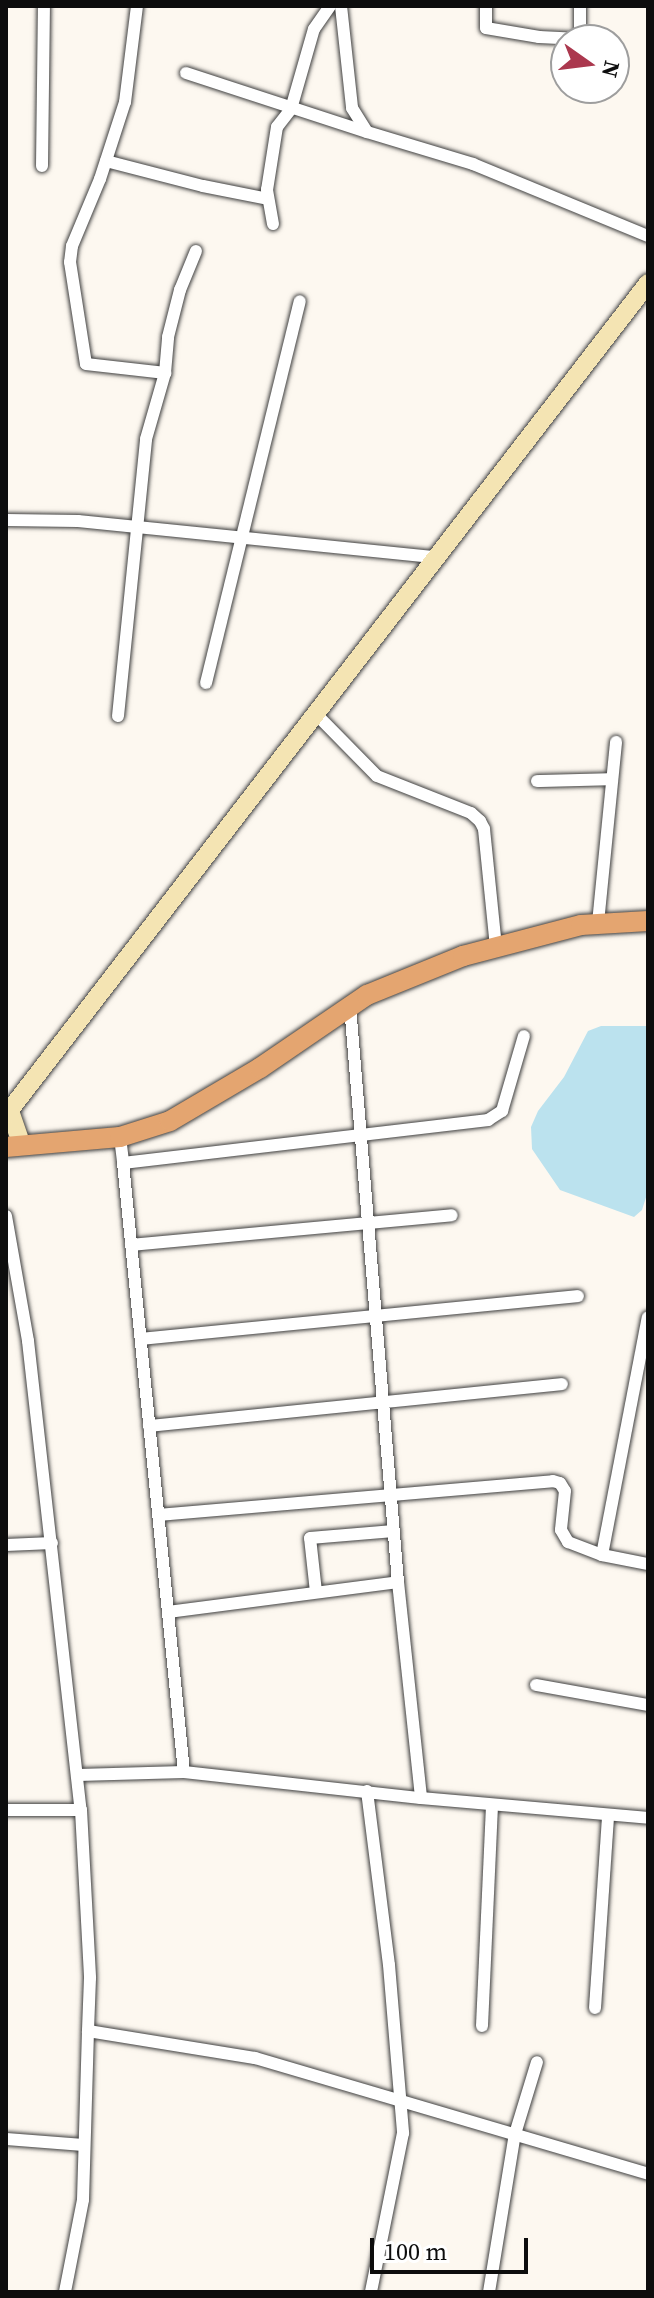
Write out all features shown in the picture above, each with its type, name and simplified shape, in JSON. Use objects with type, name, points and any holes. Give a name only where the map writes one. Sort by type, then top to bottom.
[{"type":"highway","points":[[14,1146],[120,1137],[194,1108],[367,995],[463,956],[598,923],[648,921]]},
{"type":"main road","points":[[14,1146],[8,1113],[648,283]]},
{"type":"street","points":[[42,166],[44,6]]},
{"type":"street","points":[[137,6],[125,102],[106,161],[72,246],[70,262],[84,361],[90,365],[165,373]]},
{"type":"street","points":[[273,224],[268,199],[270,155],[277,127],[291,109],[314,29],[330,6]]},
{"type":"street","points":[[341,6],[352,108],[367,132]]},
{"type":"street","points":[[486,6],[486,28],[550,37]]},
{"type":"street","points":[[186,73],[291,109],[473,164],[648,236]]},
{"type":"street","points":[[106,161],[268,199]]},
{"type":"street","points":[[118,716],[146,439],[165,373],[168,337],[180,290],[196,251]]},
{"type":"street","points":[[206,683],[300,301]]},
{"type":"street","points":[[6,520],[78,521],[435,557]]},
{"type":"street","points":[[315,713],[377,776],[471,813],[480,821],[484,829],[496,947]]},
{"type":"street","points":[[598,923],[616,742]]},
{"type":"street","points":[[537,781],[612,779]]},
{"type":"street","points":[[350,1006],[398,1582],[421,1798]]},
{"type":"street","points":[[123,1163],[497,1116],[504,1105],[524,1036]]},
{"type":"street","points":[[120,1137],[184,1772]]},
{"type":"street","points":[[131,1245],[452,1215]]},
{"type":"street","points":[[6,1216],[28,1341],[81,1810],[90,1978],[83,2200],[65,2292]]},
{"type":"street","points":[[141,1339],[578,1296]]},
{"type":"street","points":[[602,1555],[644,1355],[648,1317]]},
{"type":"street","points":[[149,1426],[383,1405],[562,1384]]},
{"type":"street","points":[[158,1515],[553,1481],[560,1483],[565,1491],[564,1537],[568,1542],[602,1555],[648,1564]]},
{"type":"street","points":[[316,1592],[310,1538],[394,1531]]},
{"type":"street","points":[[6,1545],[52,1543]]},
{"type":"street","points":[[168,1612],[398,1582]]},
{"type":"street","points":[[536,1685],[648,1705]]},
{"type":"street","points":[[78,1775],[184,1772],[421,1798],[648,1818]]},
{"type":"street","points":[[367,1791],[391,1980],[403,2133],[371,2292]]},
{"type":"street","points":[[482,2026],[492,1805]]},
{"type":"street","points":[[6,1810],[81,1810]]},
{"type":"street","points":[[595,2008],[608,1815]]},
{"type":"street","points":[[88,2031],[255,2058],[648,2174]]},
{"type":"street","points":[[489,2292],[515,2134],[537,2062]]},
{"type":"street","points":[[6,2139],[84,2145]]},
{"type":"water","points":[[601,1026],[648,1026],[648,1191],[642,1210],[634,1217],[560,1190],[532,1149],[531,1127],[538,1111],[564,1077],[588,1031]]}]
